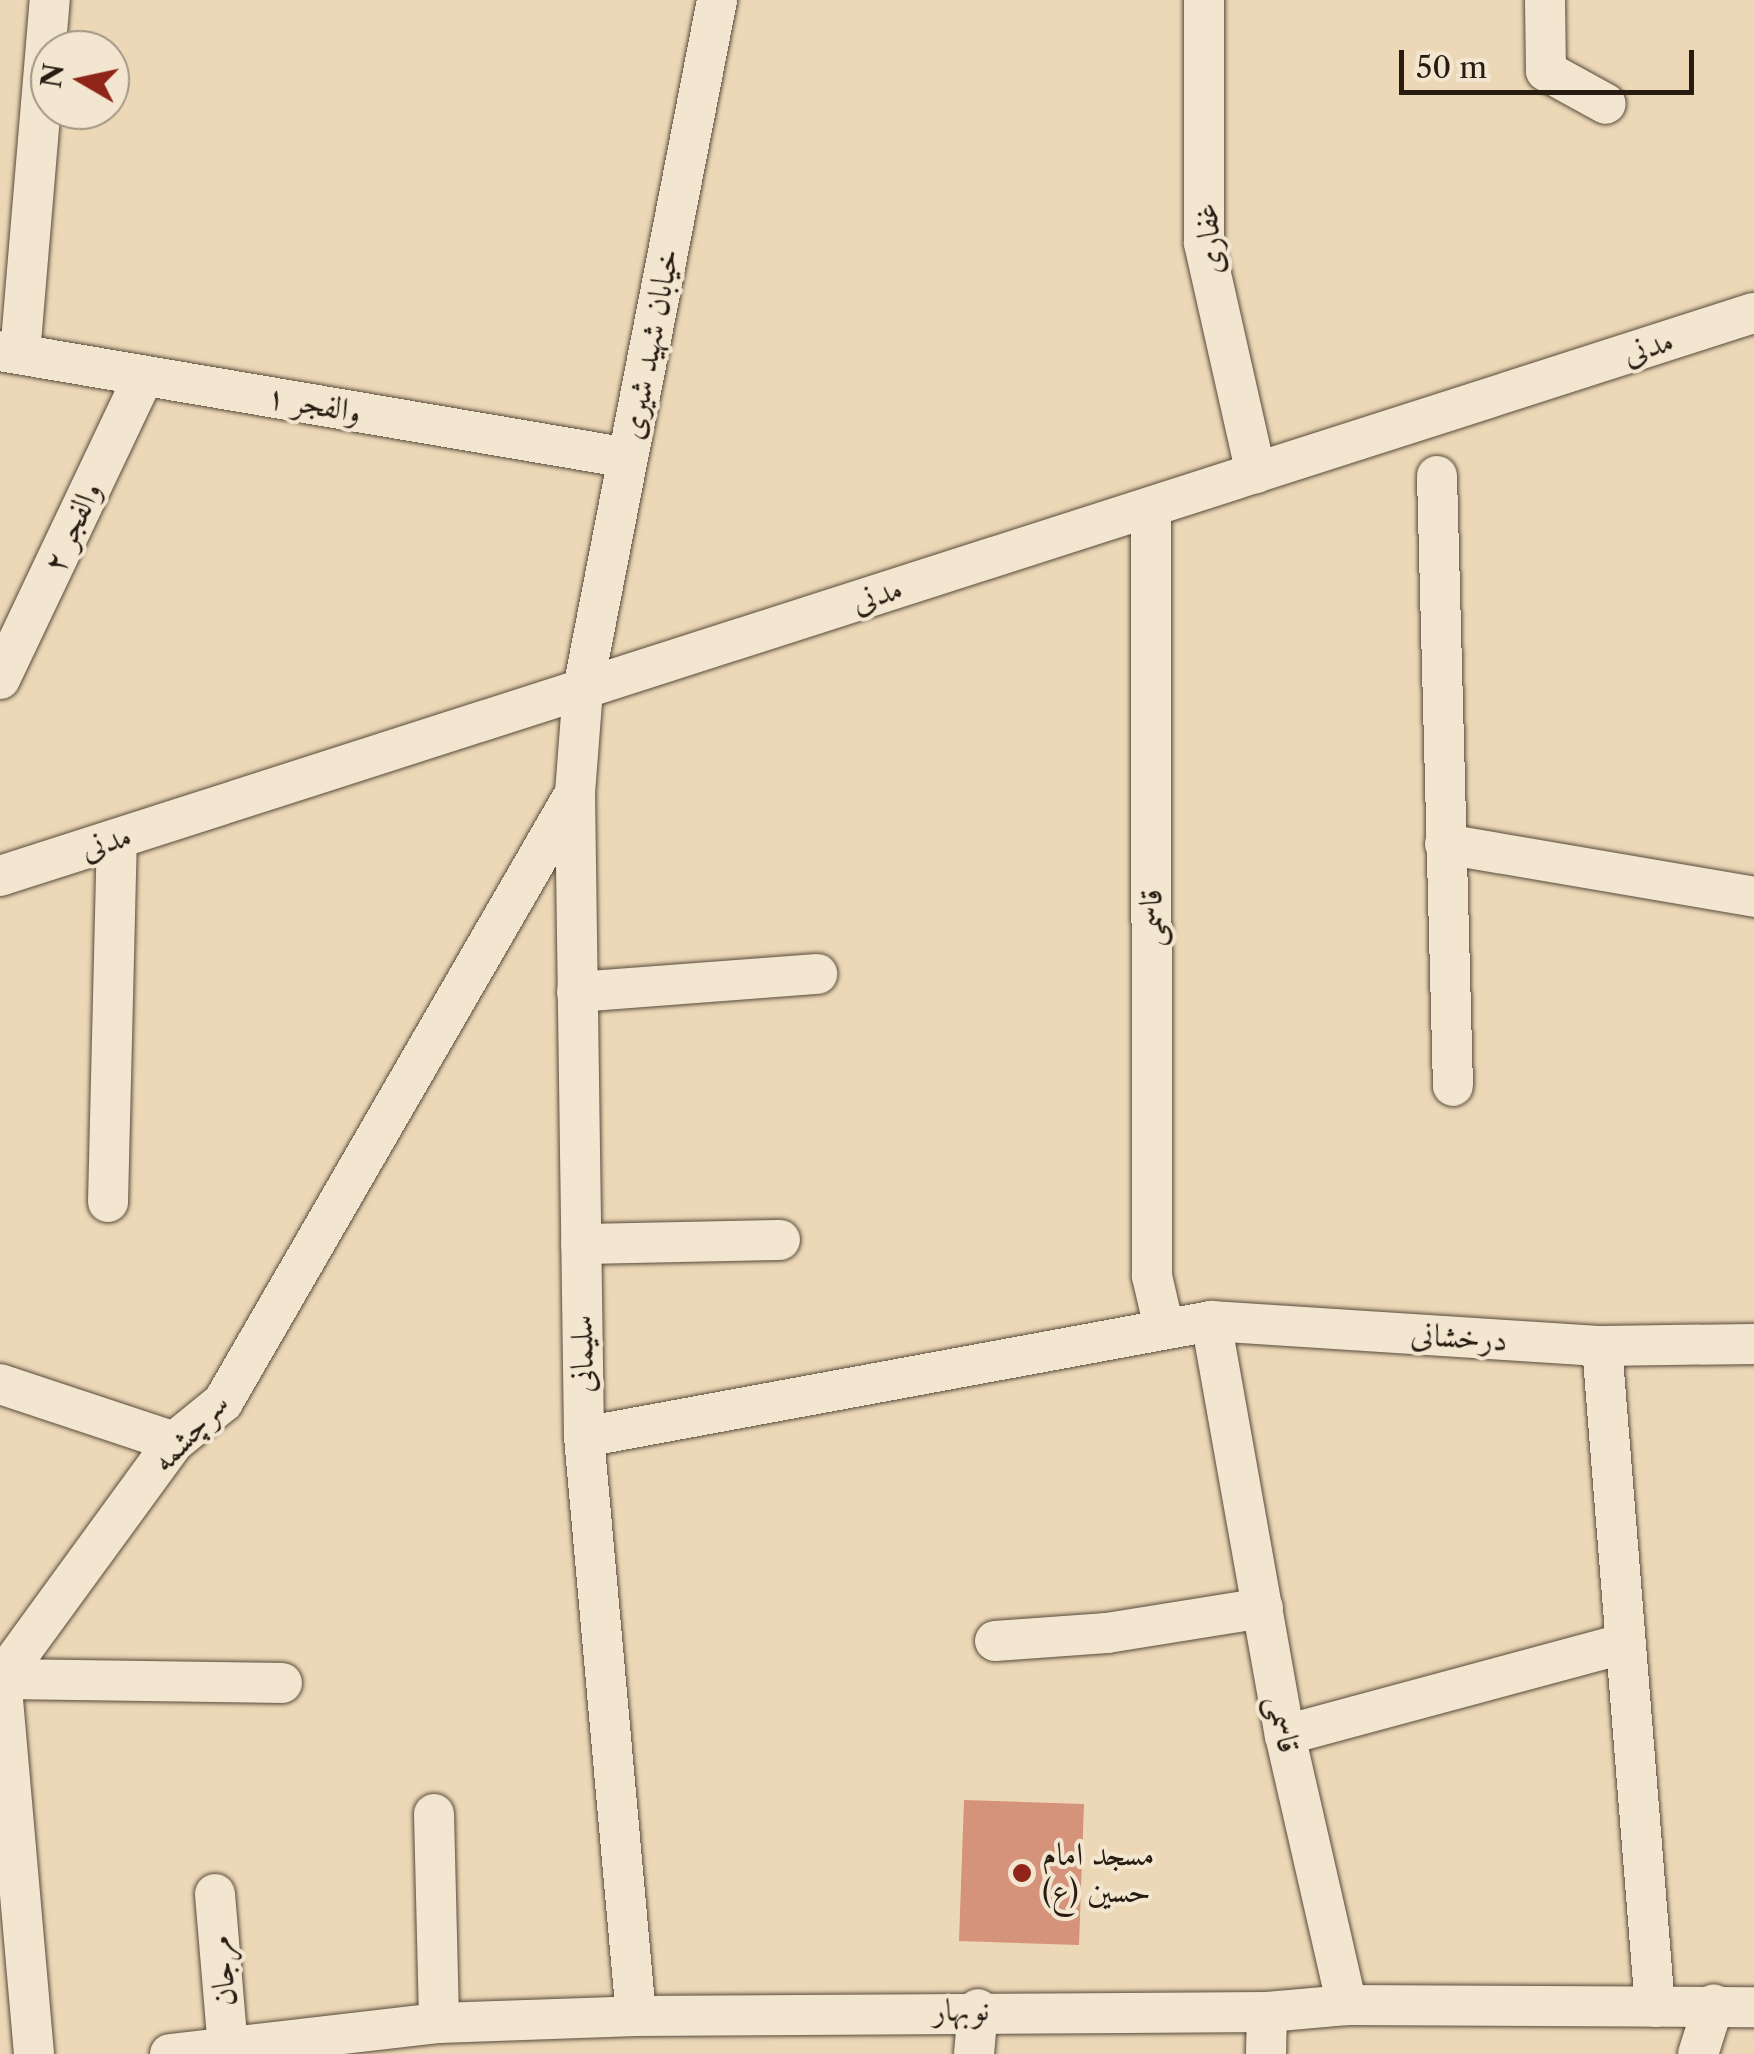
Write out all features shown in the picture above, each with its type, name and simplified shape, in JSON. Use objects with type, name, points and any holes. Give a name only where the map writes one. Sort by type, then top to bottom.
[{"type":"street","points":[[10,353],[50,0]]},
{"type":"street","name":"خیابان شهید شیری","points":[[583,689],[717,0]]},
{"type":"street","name":"غفاری","points":[[1204,0],[1204,243],[1256,473]]},
{"type":"street","points":[[1545,0],[1546,72],[1606,104]]},
{"type":"street","name":"مدنی","points":[[0,876],[1754,313]]},
{"type":"street","name":"والفجر ۱","points":[[10,353],[628,458]]},
{"type":"street","name":"والفجر ۲","points":[[0,679],[144,376]]},
{"type":"street","points":[[1438,476],[1454,1086]]},
{"type":"street","name":"قاسمی","points":[[1150,507],[1152,1276],[1164,1328]]},
{"type":"street","name":"سلیمانی","points":[[583,689],[574,793],[584,1437],[636,2016]]},
{"type":"street","name":"سرچشمه","points":[[1,1679],[174,1442],[223,1402],[574,793]]},
{"type":"street","points":[[108,1202],[117,838]]},
{"type":"street","points":[[1445,844],[1754,897]]},
{"type":"street","points":[[578,992],[817,974]]},
{"type":"street","points":[[580,1244],[780,1240]]},
{"type":"street","name":"قاسمی","points":[[1211,1321],[1285,1735],[1348,2005]]},
{"type":"street","name":"درخشانی","points":[[584,1437],[1211,1321],[1602,1346],[1754,1344]]},
{"type":"street","points":[[1602,1346],[1655,2007]]},
{"type":"street","points":[[0,1384],[174,1442]]},
{"type":"street","points":[[995,1641],[1107,1633],[1264,1608]]},
{"type":"street","points":[[1285,1735],[1626,1643]]},
{"type":"street","points":[[34,2054],[1,1679],[282,1683]]},
{"type":"street","points":[[434,1814],[438,2023]]},
{"type":"street","name":"مرجان","points":[[215,1894],[228,2048]]},
{"type":"street","points":[[1698,2054],[1714,2004]]},
{"type":"street","name":"نوبهار","points":[[170,2054],[352,2042],[438,2023],[636,2016],[978,2009],[1267,2012],[1348,2005],[1714,2004],[1754,2008]]},
{"type":"street","points":[[974,2054],[978,2009]]},
{"type":"street","points":[[1266,2054],[1267,2012]]},
{"type":"building","name":"مسجد امام حسین (ع)","points":[[964,1800],[1084,1804],[1079,1945],[959,1941]]},
{"type":"place","name":"مسجد امام حسین (ع)","points":[[1022,1873]]}]
